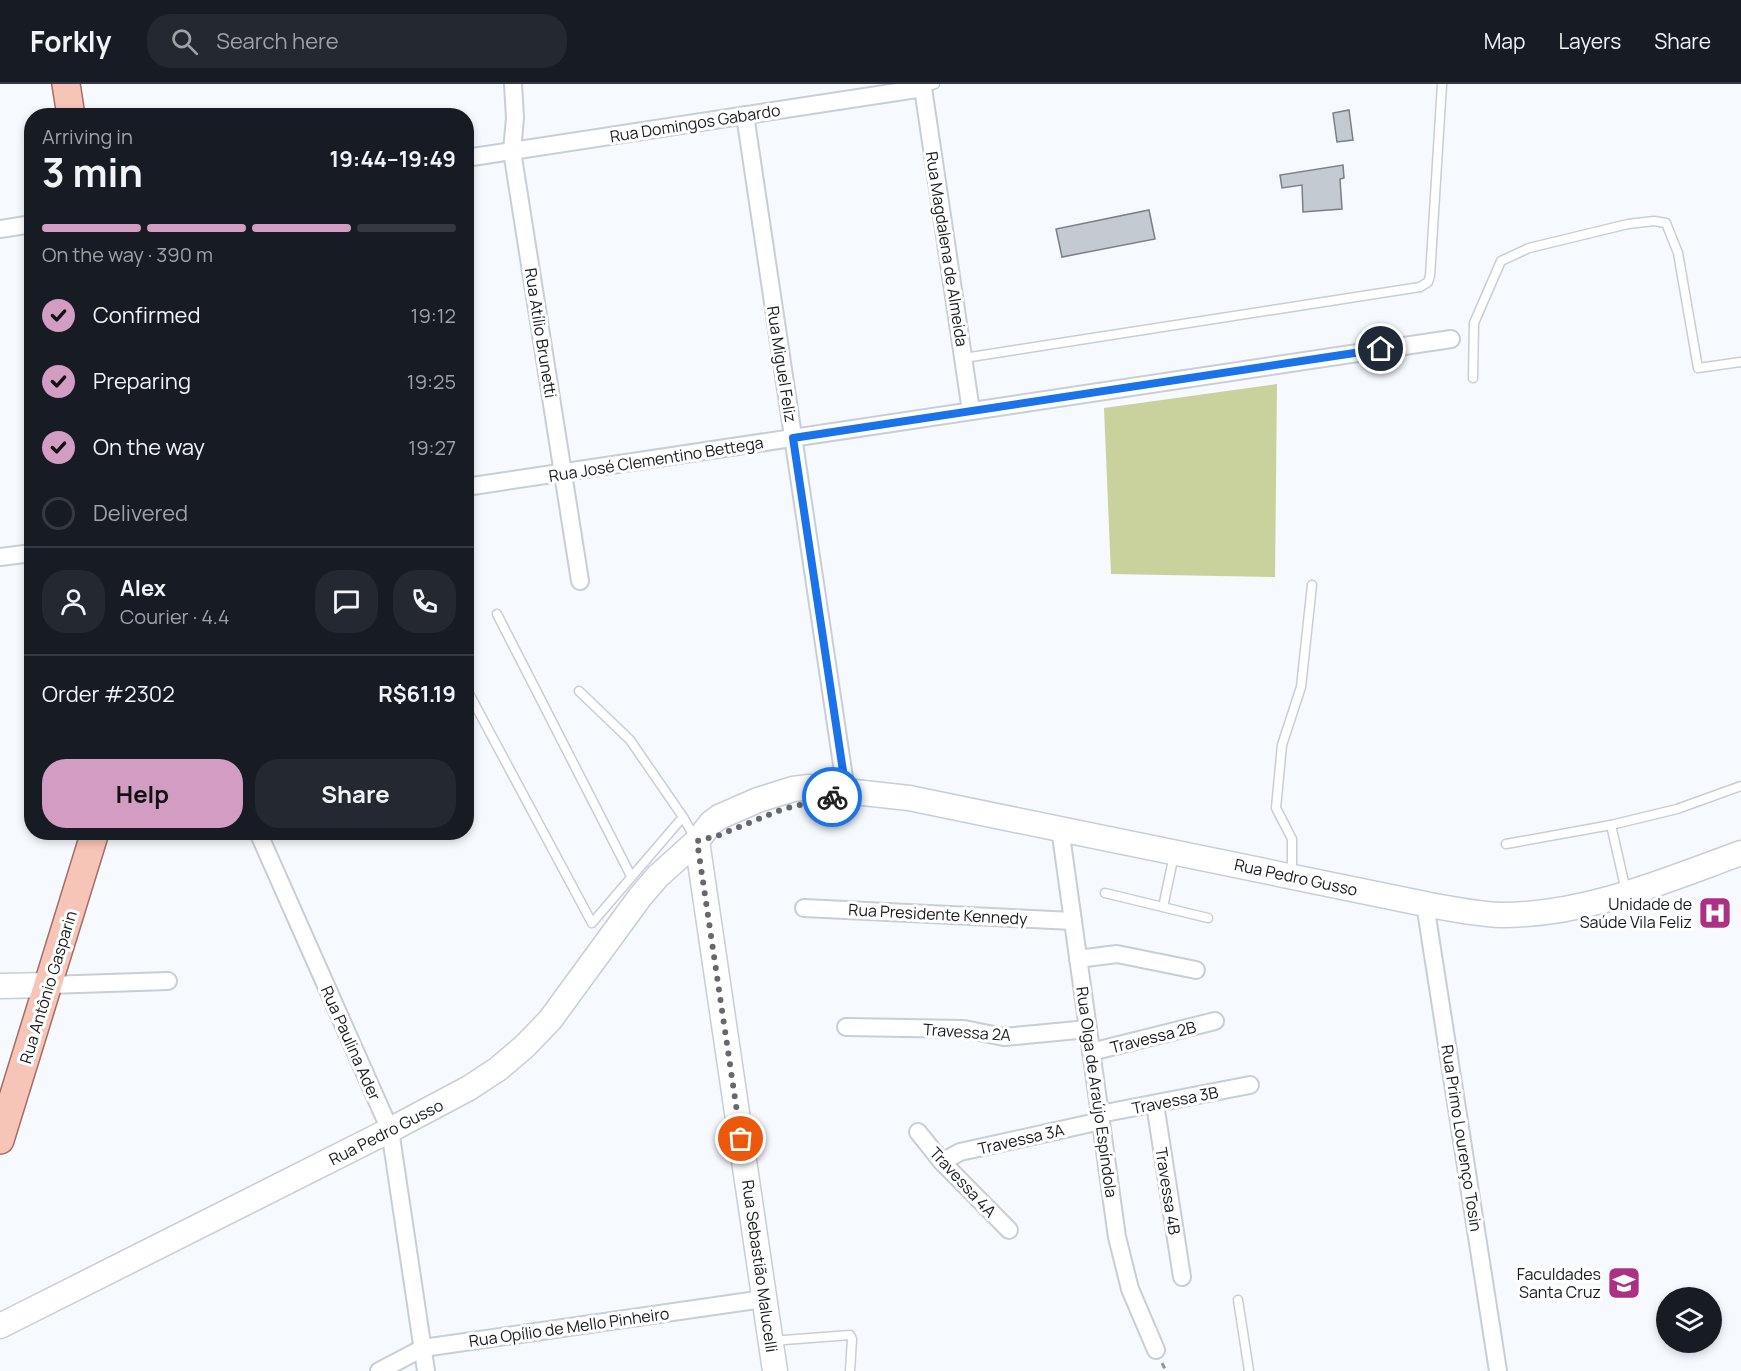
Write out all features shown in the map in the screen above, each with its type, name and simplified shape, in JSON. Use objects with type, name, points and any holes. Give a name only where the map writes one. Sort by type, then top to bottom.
[{"type":"main road","points":[[66,84],[70,108]]},
{"type":"main road","name":"Rua Pedro Gusso","points":[[0,1326],[470,1088],[498,1069],[550,1020],[600,931],[697,841],[717,836],[774,812],[846,791],[909,798],[1476,913],[1523,914],[1569,909],[1626,894],[1741,853]]},
{"type":"main road","name":"Rua Antônio Gasparin","points":[[0,1140],[93,840]]},
{"type":"main road","name":"Rua Sebastião Malucelli","points":[[697,841],[775,1371]]},
{"type":"main road","points":[[0,986],[49,985]]},
{"type":"street","name":"Rua Atílio Brunetti","points":[[513,84],[515,118],[512,151],[580,581]]},
{"type":"street","name":"Rua Domingos Gabardo","points":[[474,157],[929,86]]},
{"type":"street","name":"Rua Magdalena de Almeida","points":[[929,86],[971,411]]},
{"type":"street","name":"Rua Miguel Feliz","points":[[745,115],[846,791]]},
{"type":"street","points":[[0,229],[24,225]]},
{"type":"street","name":"Rua José Clementino Bettega","points":[[474,486],[1451,339]]},
{"type":"street","points":[[0,557],[24,554]]},
{"type":"street","name":"Rua Olga de Araújo Espíndola","points":[[1060,828],[1123,1265],[1138,1311],[1156,1350]]},
{"type":"street","name":"Rua Paulina Ader","points":[[262,840],[390,1130],[426,1371]]},
{"type":"street","name":"Rua Primo Lourenço Tosin","points":[[1425,904],[1498,1371]]},
{"type":"street","name":"Rua Presidente Kennedy","points":[[804,908],[1073,921]]},
{"type":"street","points":[[1078,959],[1117,954],[1196,970]]},
{"type":"street","points":[[49,985],[168,981]]},
{"type":"street","name":"Travessa 2B","points":[[1091,1052],[1215,1022]]},
{"type":"street","name":"Travessa 2A","points":[[846,1027],[964,1029],[1004,1037],[1088,1029]]},
{"type":"street","name":"Travessa 3B","points":[[1101,1118],[1155,1104],[1250,1085]]},
{"type":"street","name":"Travessa 4B","points":[[1155,1104],[1182,1277]]},
{"type":"street","name":"Travessa 3A","points":[[942,1162],[960,1152],[1101,1118]]},
{"type":"street","name":"Travessa 4A","points":[[918,1132],[942,1162],[1010,1230]]},
{"type":"street","name":"Rua Opílio de Mello Pinheiro","points":[[378,1371],[423,1348],[764,1299]]},
{"type":"lane","points":[[963,358],[1424,285],[1430,276],[1442,84]]},
{"type":"lane","points":[[1473,378],[1474,323],[1501,261],[1529,248],[1654,220],[1666,224],[1678,253],[1698,368],[1741,362]]},
{"type":"lane","points":[[1292,876],[1292,839],[1276,808],[1282,745],[1301,687],[1312,585]]},
{"type":"lane","points":[[497,614],[631,876]]},
{"type":"lane","points":[[579,691],[630,740],[697,841]]},
{"type":"lane","points":[[474,703],[600,931]]},
{"type":"lane","points":[[1506,844],[1611,825],[1677,809],[1741,786]]},
{"type":"lane","points":[[600,931],[631,876],[683,817]]},
{"type":"lane","points":[[1611,825],[1626,894]]},
{"type":"lane","points":[[1162,907],[1175,852]]},
{"type":"lane","points":[[1105,893],[1208,918]]},
{"type":"lane","points":[[1238,1300],[1249,1371]]},
{"type":"lane","points":[[771,1341],[849,1335],[852,1339],[850,1371]]},
{"type":"green space","points":[[1277,384],[1275,577],[1111,574],[1104,408]]},
{"type":"building","points":[[1349,110],[1353,140],[1337,142],[1333,113]]},
{"type":"building","points":[[1343,165],[1344,178],[1340,179],[1342,209],[1303,212],[1302,185],[1282,188],[1280,175]]},
{"type":"building","points":[[1149,210],[1155,239],[1062,257],[1056,229]]},
{"type":"way so far","points":[[741,1139],[697,841],[717,836],[764,815],[832,797]]},
{"type":"place","name":"Unidade de Saúde Vila Feliz","points":[[1715,913]]},
{"type":"place","name":"Faculdades Santa Cruz","points":[[1624,1283]]},
{"type":"route","points":[[832,797],[846,791],[793,438],[1381,349]]}]
